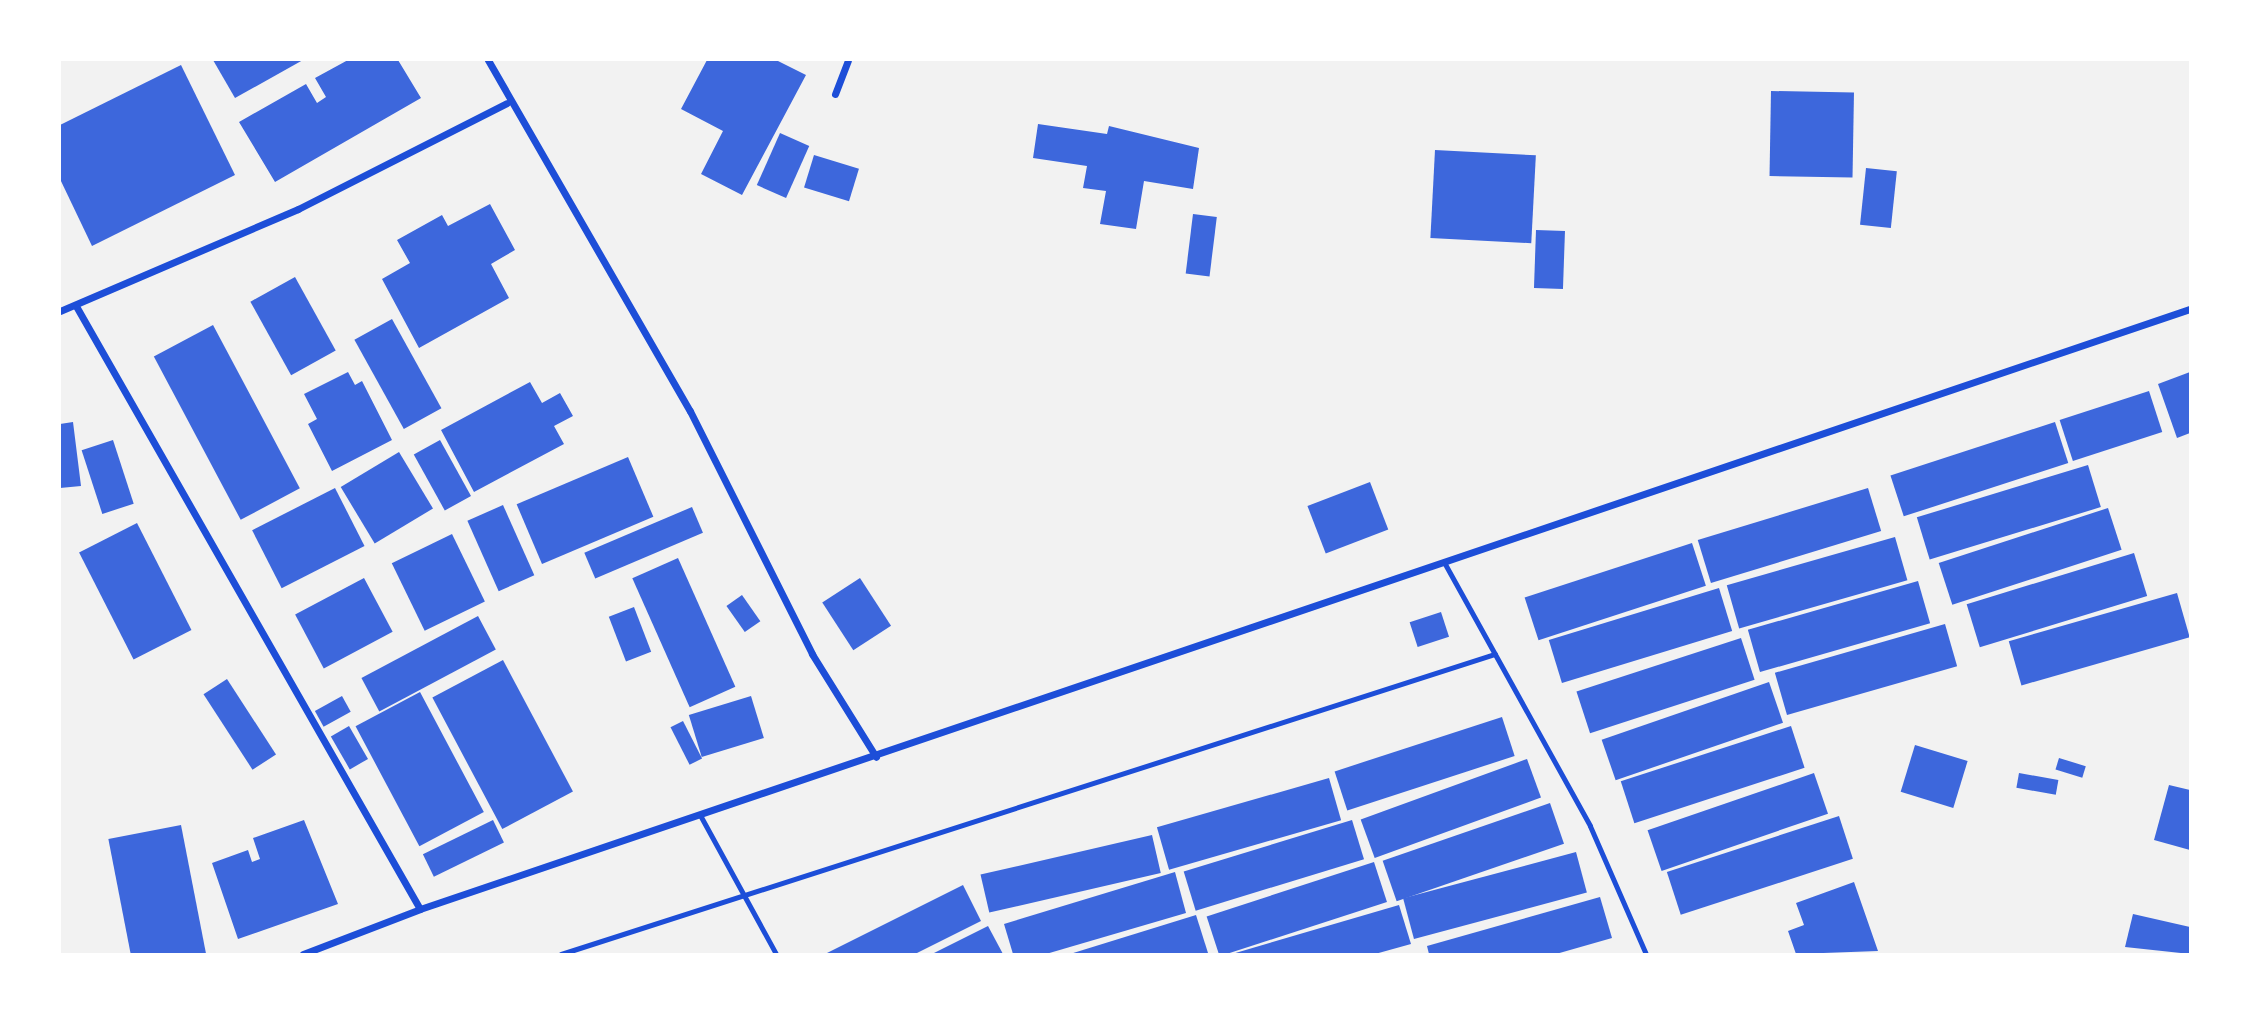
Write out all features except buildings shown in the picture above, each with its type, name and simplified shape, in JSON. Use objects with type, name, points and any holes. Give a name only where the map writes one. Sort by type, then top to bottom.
[{"type":"street","points":[[488,60],[507,103],[690,411],[812,654],[876,757]]},
{"type":"street","points":[[835,94],[848,60]]},
{"type":"street","points":[[60,311],[298,209],[507,103]]},
{"type":"street","points":[[76,306],[420,909]]},
{"type":"street","points":[[303,954],[420,909],[876,757],[2190,309]]},
{"type":"lane","points":[[1445,564],[1590,826],[1646,954]]},
{"type":"lane","points":[[561,954],[1495,654]]},
{"type":"lane","points":[[700,816],[776,954]]}]
